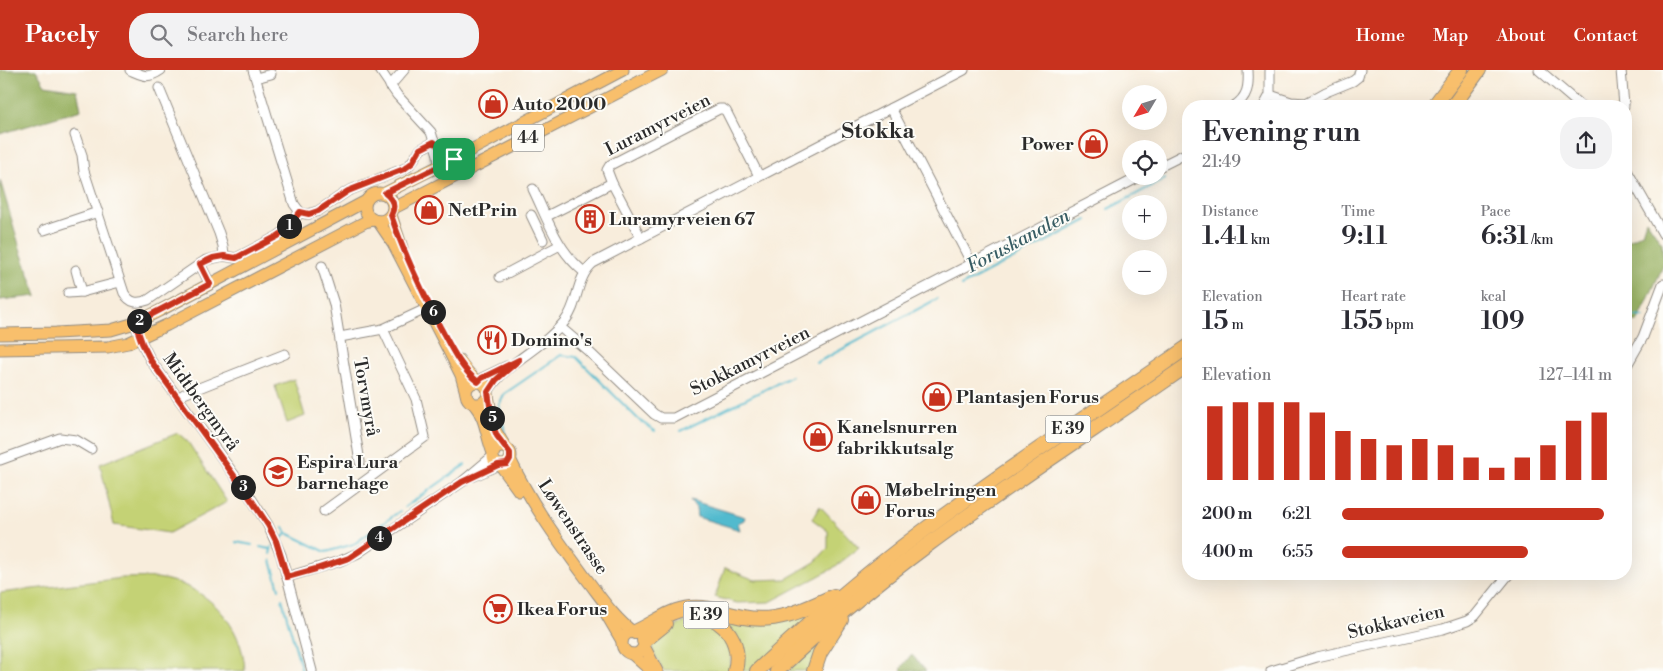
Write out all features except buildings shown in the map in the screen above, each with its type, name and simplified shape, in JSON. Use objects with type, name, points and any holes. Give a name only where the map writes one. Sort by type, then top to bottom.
[{"type":"highway","points":[[1438,100],[1461,70]]},
{"type":"highway","points":[[1457,100],[1479,70]]},
{"type":"highway","name":"E 39","points":[[757,671],[850,588],[949,512],[1182,351]]},
{"type":"highway","name":"E 39","points":[[778,671],[852,605],[923,548],[1182,369]]},
{"type":"highway","name":"E 39","points":[[639,638],[666,615],[679,610],[692,607],[752,618],[780,617],[799,612],[850,588]]},
{"type":"highway","name":"E 39","points":[[814,671],[820,653],[852,605]]},
{"type":"highway","name":"E 39","points":[[639,638],[682,615],[698,613],[708,616],[725,626],[733,640],[737,657],[735,671]]},
{"type":"main road","name":"44","points":[[0,334],[111,330],[135,323],[366,201],[372,194],[376,192],[385,193],[439,167],[623,70]]},
{"type":"main road","name":"44","points":[[0,349],[108,347],[140,338],[365,222],[383,221],[392,212],[662,70]]},
{"type":"main road","points":[[366,201],[366,212],[376,221],[393,243],[428,308],[466,371],[477,382],[486,386],[488,393],[484,403],[474,404],[468,400],[461,375],[428,308],[408,264],[392,212],[392,199],[385,193]]},
{"type":"main road","points":[[466,393],[471,384],[477,382]]},
{"type":"main road","name":"Løwenstrasse","points":[[488,393],[500,458],[556,538],[612,612],[639,638],[657,671]]},
{"type":"main road","name":"Løwenstrasse","points":[[474,404],[479,410],[500,458],[541,524],[603,609],[622,641]]},
{"type":"main road","points":[[632,654],[639,652],[639,638],[626,634],[622,641],[624,649],[651,671]]},
{"type":"street","points":[[130,70],[144,76],[153,76],[161,70]]},
{"type":"street","points":[[380,70],[390,86],[432,132],[439,167]]},
{"type":"street","points":[[390,86],[404,70]]},
{"type":"street","points":[[488,393],[496,380],[560,327],[570,312],[584,272],[600,259],[964,70]]},
{"type":"street","points":[[1242,100],[1247,93],[1248,70]]},
{"type":"street","points":[[1267,100],[1270,95],[1270,70]]},
{"type":"street","points":[[1312,100],[1353,81],[1358,77],[1360,70]]},
{"type":"street","points":[[1539,70],[1574,100]]},
{"type":"street","points":[[1621,70],[1624,100]]},
{"type":"street","points":[[271,74],[254,74],[294,204],[300,212],[309,214],[318,211],[348,191],[404,169],[412,163],[420,149],[434,142]]},
{"type":"street","points":[[158,88],[219,233],[224,246],[224,256]]},
{"type":"street","points":[[1270,95],[1285,100]]},
{"type":"street","points":[[891,108],[972,264]]},
{"type":"street","name":"Luramyrveien","points":[[641,238],[612,183],[607,170],[610,165],[723,109],[726,111],[759,176]]},
{"type":"street","points":[[75,135],[82,155],[84,171],[120,282],[124,293],[133,302],[143,302],[200,264],[213,258],[224,256],[236,258],[278,236],[285,231],[300,212]]},
{"type":"street","points":[[434,142],[454,159]]},
{"type":"street","points":[[1167,163],[1182,156]]},
{"type":"street","points":[[1632,180],[1663,234]]},
{"type":"street","name":"Luramyrveien","points":[[546,216],[612,183]]},
{"type":"street","name":"Stokkamyrveien","points":[[560,327],[654,414],[661,418],[674,418],[1124,185]]},
{"type":"street","points":[[533,189],[560,245],[573,263],[584,272]]},
{"type":"street","points":[[44,230],[98,212]]},
{"type":"street","points":[[531,215],[544,240]]},
{"type":"street","points":[[500,277],[560,245]]},
{"type":"street","points":[[200,264],[210,284]]},
{"type":"street","name":"Torvmyrå","points":[[322,266],[334,304],[360,462]]},
{"type":"street","points":[[76,270],[82,292]]},
{"type":"street","points":[[68,294],[120,282]]},
{"type":"street","points":[[1632,356],[1643,337],[1663,284]]},
{"type":"street","name":"Torvmyrå","points":[[340,337],[382,329],[428,308]]},
{"type":"street","name":"Midtbergmyrå","points":[[135,323],[151,361],[268,525],[276,541],[287,577],[312,671]]},
{"type":"street","name":"Torvmyrå","points":[[324,511],[426,437],[416,399],[382,329]]},
{"type":"street","points":[[178,398],[193,390],[285,354]]},
{"type":"street","points":[[477,382],[519,360]]},
{"type":"street","points":[[0,460],[60,438],[76,440],[91,449]]},
{"type":"street","points":[[287,577],[349,558],[462,482],[479,468],[500,458]]},
{"type":"street","name":"Stokkaveien","points":[[1270,671],[1317,657],[1467,622],[1475,616],[1504,580]]},
{"type":"green space","points":[[0,70],[36,70],[45,85],[77,90],[81,110],[0,134]]},
{"type":"green space","points":[[0,180],[22,255],[37,296],[0,300]]},
{"type":"green space","points":[[1646,220],[1662,243],[1663,266],[1638,322],[1632,320],[1632,238],[1642,233]]},
{"type":"green space","points":[[294,379],[305,416],[287,423],[275,386]]},
{"type":"green space","points":[[178,433],[188,442],[227,502],[169,533],[114,525],[100,464]]},
{"type":"green space","points":[[820,506],[859,548],[832,569],[770,602],[737,603],[715,597],[725,568],[755,580],[786,579],[815,562],[828,548],[828,531],[812,519]]},
{"type":"green space","points":[[123,578],[157,578],[191,588],[205,597],[229,622],[243,653],[245,671],[0,671],[0,593]]},
{"type":"green space","points":[[815,612],[753,671],[739,671],[719,616]]},
{"type":"green space","points":[[700,619],[723,631],[731,647],[730,671],[664,671],[655,656],[651,644],[673,627]]},
{"type":"green space","points":[[819,642],[821,646],[810,671],[788,671]]},
{"type":"green space","points":[[912,655],[926,671],[901,671],[903,665]]},
{"type":"water","points":[[690,500],[745,517],[744,520],[738,523],[740,530],[697,517],[696,508]]},
{"type":"waterway","name":"Foruskanalen","points":[[1108,209],[1154,185]]},
{"type":"waterway","name":"Foruskanalen","points":[[961,286],[1087,220]]},
{"type":"waterway","name":"Foruskanalen","points":[[816,363],[937,299]]},
{"type":"waterway","points":[[1632,316],[1644,317]]},
{"type":"waterway","name":"Foruskanalen","points":[[505,433],[499,405],[504,394],[561,355],[576,357],[640,421],[655,431]]},
{"type":"waterway","name":"Foruskanalen","points":[[681,431],[792,376]]},
{"type":"waterway","name":"Foruskanalen","points":[[405,507],[465,465]]},
{"type":"waterway","name":"Foruskanalen","points":[[287,533],[326,552],[354,544],[400,511]]},
{"type":"waterway","name":"Foruskanalen","points":[[281,539],[287,533],[284,527]]},
{"type":"waterway","points":[[236,542],[252,545]]},
{"type":"waterway","name":"Foruskanalen","points":[[270,554],[272,546]]},
{"type":"waterway","points":[[260,547],[270,549]]},
{"type":"waterway","name":"Foruskanalen","points":[[271,560],[279,589]]},
{"type":"waterway","name":"Foruskanalen","points":[[282,599],[302,671]]},
{"type":"place","name":"Auto 2000","points":[[493,104]]},
{"type":"place","name":"Power","points":[[1093,144]]},
{"type":"place","name":"NetPrin","points":[[429,210]]},
{"type":"place","name":"Luramyrveien 67","points":[[590,219]]},
{"type":"place","name":"Domino's","points":[[492,340]]},
{"type":"place","name":"Plantasjen Forus","points":[[937,397]]},
{"type":"place","name":"Kanelsnurren fabrikkutsalg","points":[[818,437]]},
{"type":"place","name":"Espira Lura barnehage","points":[[278,472]]},
{"type":"place","name":"Møbelringen Forus","points":[[866,500]]},
{"type":"place","name":"Ikea Forus","points":[[498,609]]},
{"type":"district","name":"Stokka","points":[[878,131]]},
{"type":"route","points":[[434,142],[454,159],[385,193],[392,199],[394,208],[391,215],[408,264],[448,341],[466,371],[478,382],[482,378],[519,360],[496,380],[488,392],[493,426],[497,436],[510,453],[509,462],[501,466],[498,465],[462,482],[349,558],[287,577],[276,541],[268,525],[151,361],[135,323],[210,284],[200,264],[206,260],[224,256],[236,258],[285,231],[300,212],[309,214],[318,211],[348,191],[408,167],[423,147],[434,142]]}]
